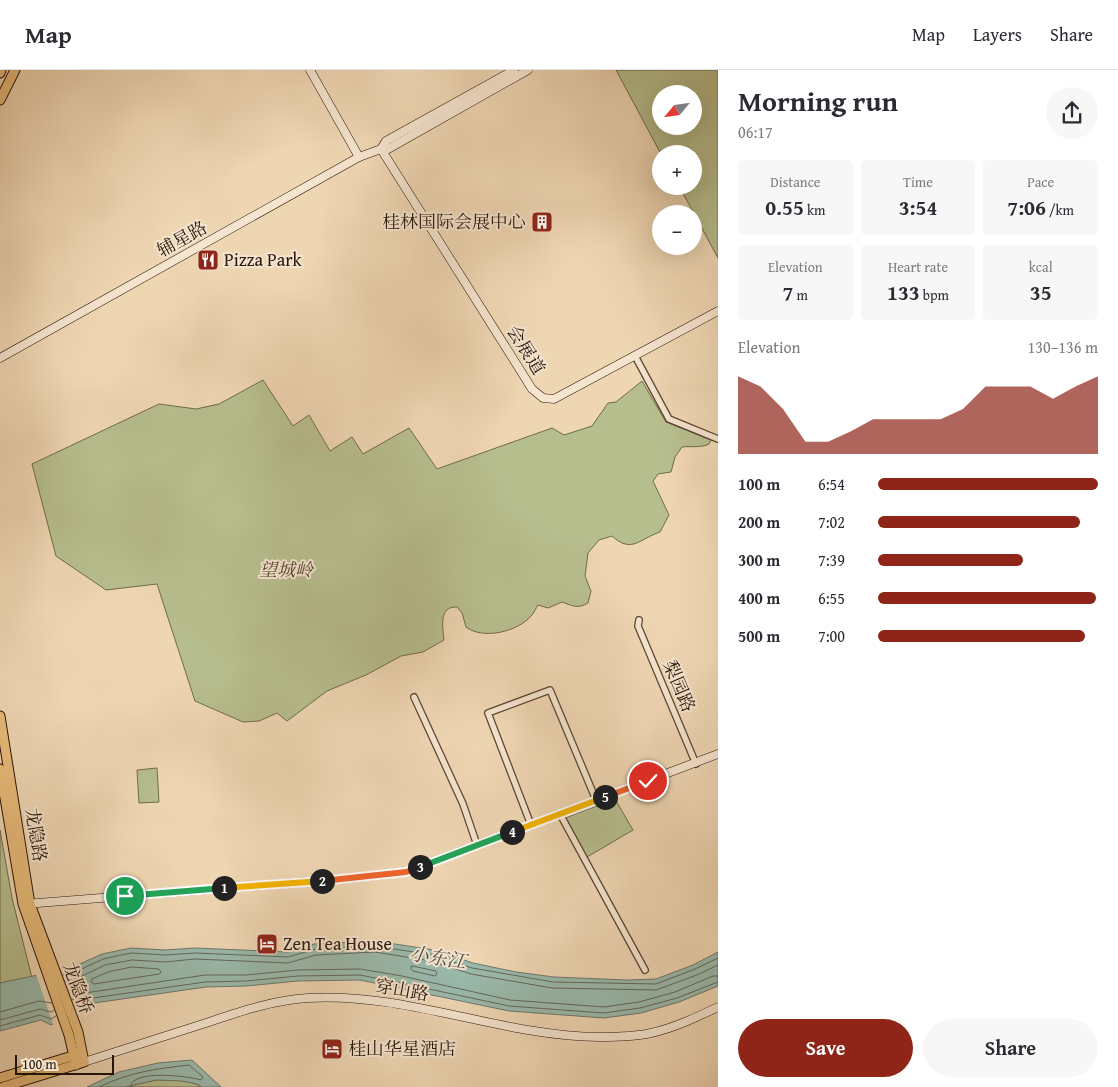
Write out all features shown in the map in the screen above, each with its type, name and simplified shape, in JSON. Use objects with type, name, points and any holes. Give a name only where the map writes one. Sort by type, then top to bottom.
[{"type":"main road","points":[[0,100],[15,70]]},
{"type":"main road","points":[[310,70],[359,156]]},
{"type":"main road","name":"辅星路","points":[[380,149],[386,142],[514,70]]},
{"type":"main road","name":"辅星路","points":[[0,358],[359,156],[380,149],[388,149],[528,70]]},
{"type":"main road","name":"会展道","points":[[380,149],[532,389],[544,398],[554,399],[718,311]]},
{"type":"main road","name":"龙隐路","points":[[0,716],[27,904],[45,957]]},
{"type":"main road","points":[[0,769],[27,904],[342,879],[406,872],[696,764],[718,754]]},
{"type":"main road","name":"龙隐桥","points":[[45,957],[74,1034],[78,1059]]},
{"type":"main road","name":"穿山路","points":[[0,1078],[78,1059],[270,1004],[307,998],[349,998],[390,1003],[541,1033],[581,1037],[616,1037],[652,1033],[718,1007]]},
{"type":"main road","name":"穿山路","points":[[3,1087],[78,1059]]},
{"type":"street","points":[[635,356],[669,419],[718,440]]},
{"type":"street","name":"梨园路","points":[[639,620],[638,626],[696,764]]},
{"type":"street","points":[[531,825],[488,713],[550,690],[596,800]]},
{"type":"street","points":[[414,697],[463,804],[477,845]]},
{"type":"street","points":[[560,814],[645,970]]},
{"type":"green space","points":[[616,70],[718,70],[718,258],[702,228],[702,205],[689,205],[684,195],[702,195],[702,145],[656,145]]},
{"type":"green space","name":"望城岭","points":[[263,380],[293,426],[309,415],[330,451],[352,437],[363,454],[409,428],[437,469],[552,428],[564,435],[592,426],[608,403],[616,402],[642,381],[666,422],[711,440],[709,444],[703,446],[682,447],[675,457],[671,472],[658,474],[653,481],[669,515],[660,532],[630,544],[625,544],[612,536],[599,540],[588,553],[585,576],[591,591],[588,603],[572,606],[562,602],[548,608],[538,605],[532,615],[518,626],[509,630],[491,633],[473,631],[466,627],[462,613],[457,607],[451,608],[444,614],[444,640],[423,652],[401,656],[366,675],[327,691],[287,721],[277,713],[259,721],[243,722],[195,701],[157,584],[106,590],[56,556],[32,464],[159,404],[196,409],[219,404]]},
{"type":"green space","points":[[157,768],[159,802],[139,803],[137,770]]},
{"type":"green space","points":[[615,799],[633,830],[587,857],[565,818]]},
{"type":"green space","points":[[0,830],[12,898],[32,978],[0,983]]},
{"type":"green space","points":[[156,1080],[185,1081],[202,1087],[125,1087]]},
{"type":"water","name":"小东江","points":[[375,941],[434,950],[473,963],[516,972],[554,977],[627,980],[656,979],[693,965],[718,952],[718,986],[679,1002],[641,1013],[604,1018],[509,1011],[360,980],[298,981],[246,986],[206,987],[87,1004],[51,1025],[41,1020],[0,1031],[0,983],[71,968],[102,954],[131,948],[165,950],[195,948],[288,952],[314,944]]},
{"type":"water","points":[[192,1060],[221,1087],[202,1087],[182,1081],[156,1080],[125,1087],[87,1087],[119,1072],[158,1063]]},
{"type":"pier","points":[[71,966],[85,1008],[54,1027],[36,974]]},
{"type":"place","name":"桂林国际会展中心","points":[[542,222]]},
{"type":"place","name":"Pizza Park","points":[[208,260]]},
{"type":"place","name":"Zen Tea House","points":[[267,944]]},
{"type":"place","name":"桂山华星酒店","points":[[332,1049]]},
{"type":"route","points":[[125,896],[378,876],[406,872],[648,781]]}]
